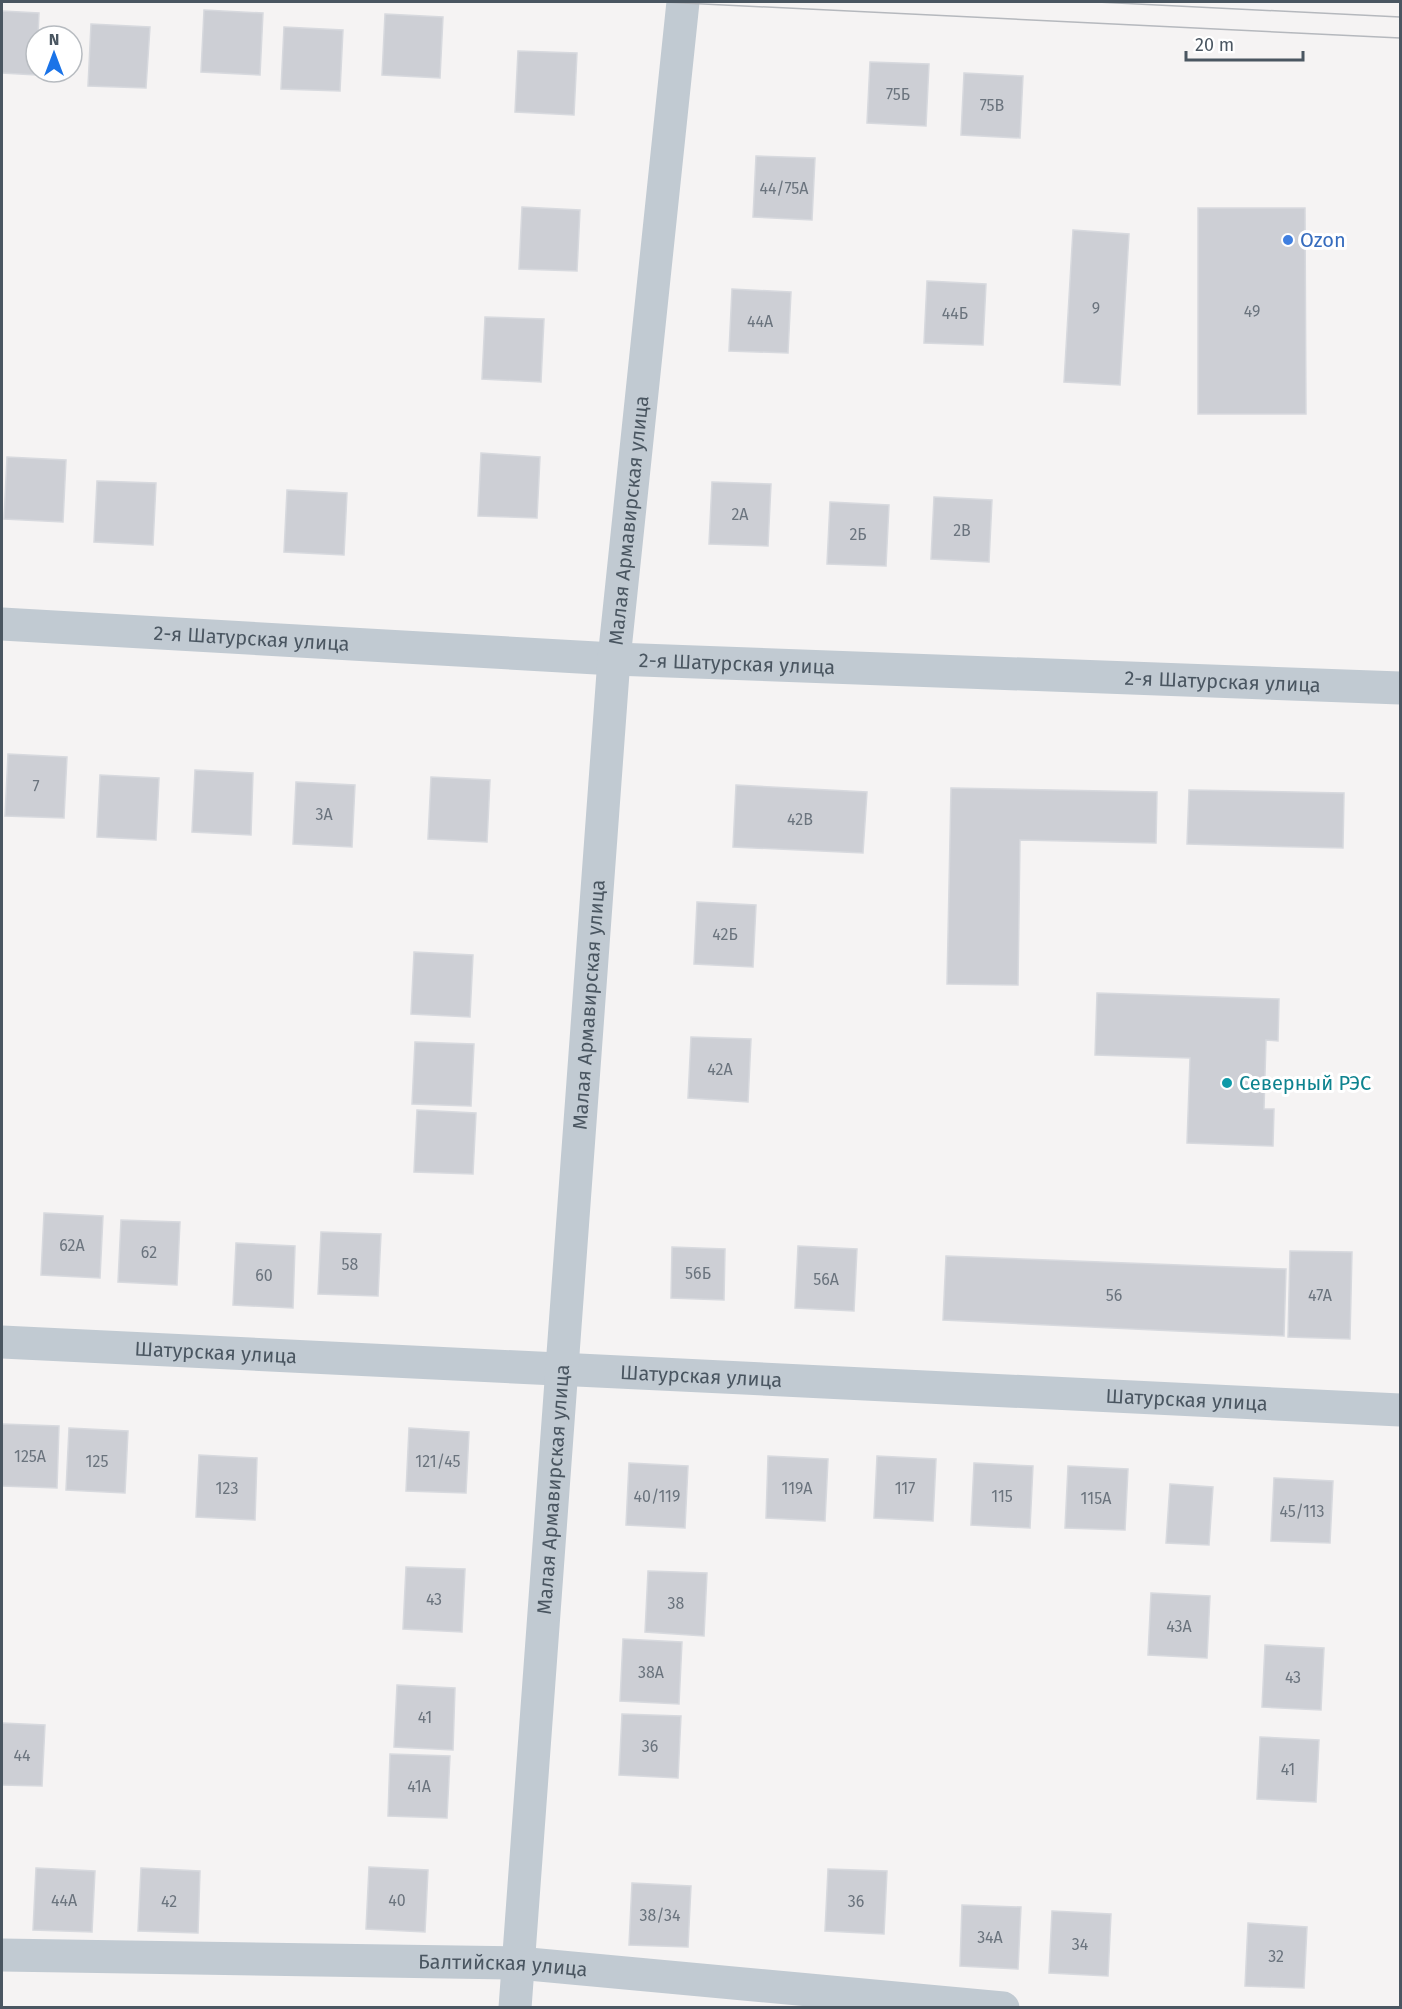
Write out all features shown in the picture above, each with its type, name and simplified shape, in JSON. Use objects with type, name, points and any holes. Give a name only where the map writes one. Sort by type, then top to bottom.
[{"type":"street","name":"Малая Армавирская улица","points":[[515,2007],[564,1369],[614,659],[683,2]]},
{"type":"street","name":"2-я Шатурская улица","points":[[2,624],[614,659],[1401,688]]},
{"type":"street","name":"Шатурская улица","points":[[2,1342],[1401,1410]]},
{"type":"street","name":"Балтийская улица","points":[[2,1955],[518,1963],[1003,2007]]},
{"type":"building","points":[[204,10],[263,13],[260,75],[201,72]]},
{"type":"building","points":[[2,11],[39,13],[39,24],[24,24],[24,74],[2,73]]},
{"type":"building","points":[[385,14],[443,17],[440,78],[382,75]]},
{"type":"building","points":[[91,24],[150,27],[146,88],[88,86]]},
{"type":"building","points":[[284,27],[343,30],[340,91],[281,89]]},
{"type":"building","points":[[518,51],[577,53],[574,115],[515,112]]},
{"type":"building","points":[[870,62],[929,64],[926,126],[867,123]]},
{"type":"building","points":[[964,73],[1023,76],[1020,138],[961,135]]},
{"type":"building","points":[[756,156],[815,158],[812,220],[753,217]]},
{"type":"building","points":[[522,207],[580,210],[577,271],[519,269]]},
{"type":"building","points":[[1198,208],[1305,208],[1306,414],[1198,414]]},
{"type":"building","points":[[1073,230],[1129,234],[1120,385],[1064,382]]},
{"type":"building","points":[[927,281],[986,284],[983,345],[924,343]]},
{"type":"building","points":[[732,289],[791,292],[788,353],[729,351]]},
{"type":"building","points":[[485,317],[544,319],[541,382],[482,379]]},
{"type":"building","points":[[481,453],[540,457],[537,518],[478,516]]},
{"type":"building","points":[[7,457],[66,460],[63,522],[4,519]]},
{"type":"building","points":[[97,481],[156,483],[153,545],[94,542]]},
{"type":"building","points":[[712,482],[771,484],[768,546],[709,544]]},
{"type":"building","points":[[287,490],[347,493],[344,555],[284,552]]},
{"type":"building","points":[[934,497],[992,500],[989,562],[931,559]]},
{"type":"building","points":[[830,502],[889,505],[886,566],[827,564]]},
{"type":"building","points":[[8,754],[67,757],[64,818],[5,816]]},
{"type":"building","points":[[195,770],[253,773],[251,835],[192,832]]},
{"type":"building","points":[[100,775],[159,778],[156,840],[97,837]]},
{"type":"building","points":[[431,777],[490,780],[487,842],[428,839]]},
{"type":"building","points":[[296,782],[355,785],[352,847],[293,844]]},
{"type":"building","points":[[736,785],[867,792],[863,853],[733,847]]},
{"type":"building","points":[[951,788],[1157,792],[1156,843],[1020,840],[1018,985],[947,984]]},
{"type":"building","points":[[1189,790],[1344,793],[1343,848],[1187,844]]},
{"type":"building","points":[[697,902],[756,905],[753,967],[694,964]]},
{"type":"building","points":[[414,952],[473,955],[470,1017],[411,1014]]},
{"type":"building","name":"Северный РЭС","points":[[1097,993],[1279,999],[1278,1041],[1266,1040],[1264,1109],[1274,1109],[1273,1146],[1187,1143],[1190,1058],[1095,1055]]},
{"type":"building","points":[[691,1037],[751,1039],[748,1102],[688,1098]]},
{"type":"building","points":[[415,1042],[474,1044],[471,1106],[412,1104]]},
{"type":"building","points":[[417,1110],[476,1113],[473,1174],[414,1172]]},
{"type":"building","points":[[44,1213],[103,1216],[100,1278],[41,1275]]},
{"type":"building","points":[[121,1220],[180,1222],[177,1285],[118,1282]]},
{"type":"building","points":[[321,1232],[381,1234],[378,1296],[318,1294]]},
{"type":"building","points":[[236,1243],[295,1246],[293,1308],[233,1305]]},
{"type":"building","points":[[798,1246],[857,1249],[854,1311],[795,1308]]},
{"type":"building","points":[[672,1247],[725,1249],[724,1300],[671,1298]]},
{"type":"building","points":[[1290,1251],[1352,1252],[1350,1339],[1288,1337]]},
{"type":"building","points":[[946,1256],[1286,1269],[1284,1336],[943,1320]]},
{"type":"building","points":[[2,1424],[59,1426],[57,1488],[2,1486]]},
{"type":"building","points":[[69,1428],[128,1431],[125,1493],[66,1490]]},
{"type":"building","points":[[409,1428],[469,1432],[466,1493],[406,1491]]},
{"type":"building","points":[[199,1455],[257,1458],[255,1520],[196,1517]]},
{"type":"building","points":[[768,1456],[828,1459],[825,1521],[766,1518]]},
{"type":"building","points":[[877,1456],[936,1459],[933,1521],[874,1518]]},
{"type":"building","points":[[629,1463],[688,1466],[685,1528],[626,1525]]},
{"type":"building","points":[[974,1463],[1033,1466],[1030,1528],[971,1525]]},
{"type":"building","points":[[1068,1466],[1128,1469],[1125,1530],[1065,1528]]},
{"type":"building","points":[[1274,1478],[1333,1481],[1330,1543],[1271,1541]]},
{"type":"building","points":[[1170,1484],[1213,1487],[1209,1545],[1166,1543]]},
{"type":"building","points":[[406,1567],[465,1569],[462,1632],[403,1629]]},
{"type":"building","points":[[648,1571],[707,1573],[704,1636],[645,1632]]},
{"type":"building","points":[[1151,1593],[1210,1596],[1207,1658],[1148,1655]]},
{"type":"building","points":[[623,1639],[682,1642],[679,1704],[620,1701]]},
{"type":"building","points":[[1265,1645],[1324,1648],[1321,1710],[1262,1707]]},
{"type":"building","points":[[397,1685],[455,1688],[453,1750],[394,1747]]},
{"type":"building","points":[[622,1714],[681,1716],[678,1778],[619,1775]]},
{"type":"building","points":[[2,1723],[45,1725],[42,1786],[2,1785]]},
{"type":"building","points":[[1260,1737],[1319,1740],[1316,1802],[1257,1799]]},
{"type":"building","points":[[390,1754],[450,1756],[447,1818],[388,1816]]},
{"type":"building","points":[[369,1867],[428,1870],[425,1932],[366,1929]]},
{"type":"building","points":[[36,1868],[95,1871],[92,1932],[33,1930]]},
{"type":"building","points":[[141,1868],[200,1871],[198,1933],[138,1931]]},
{"type":"building","points":[[828,1869],[887,1871],[884,1934],[825,1931]]},
{"type":"building","points":[[632,1883],[691,1886],[688,1947],[629,1945]]},
{"type":"building","points":[[962,1905],[1021,1907],[1018,1969],[960,1966]]},
{"type":"building","points":[[1052,1911],[1111,1914],[1108,1976],[1049,1973]]},
{"type":"building","points":[[1248,1923],[1307,1927],[1304,1988],[1245,1986]]},
{"type":"tram line","points":[[663,2],[1400,38]]},
{"type":"tram line","points":[[1097,2],[1400,17]]},
{"type":"place","name":"Ozon","points":[[1288,240]]},
{"type":"place","name":"Северный РЭС","points":[[1227,1083]]}]
